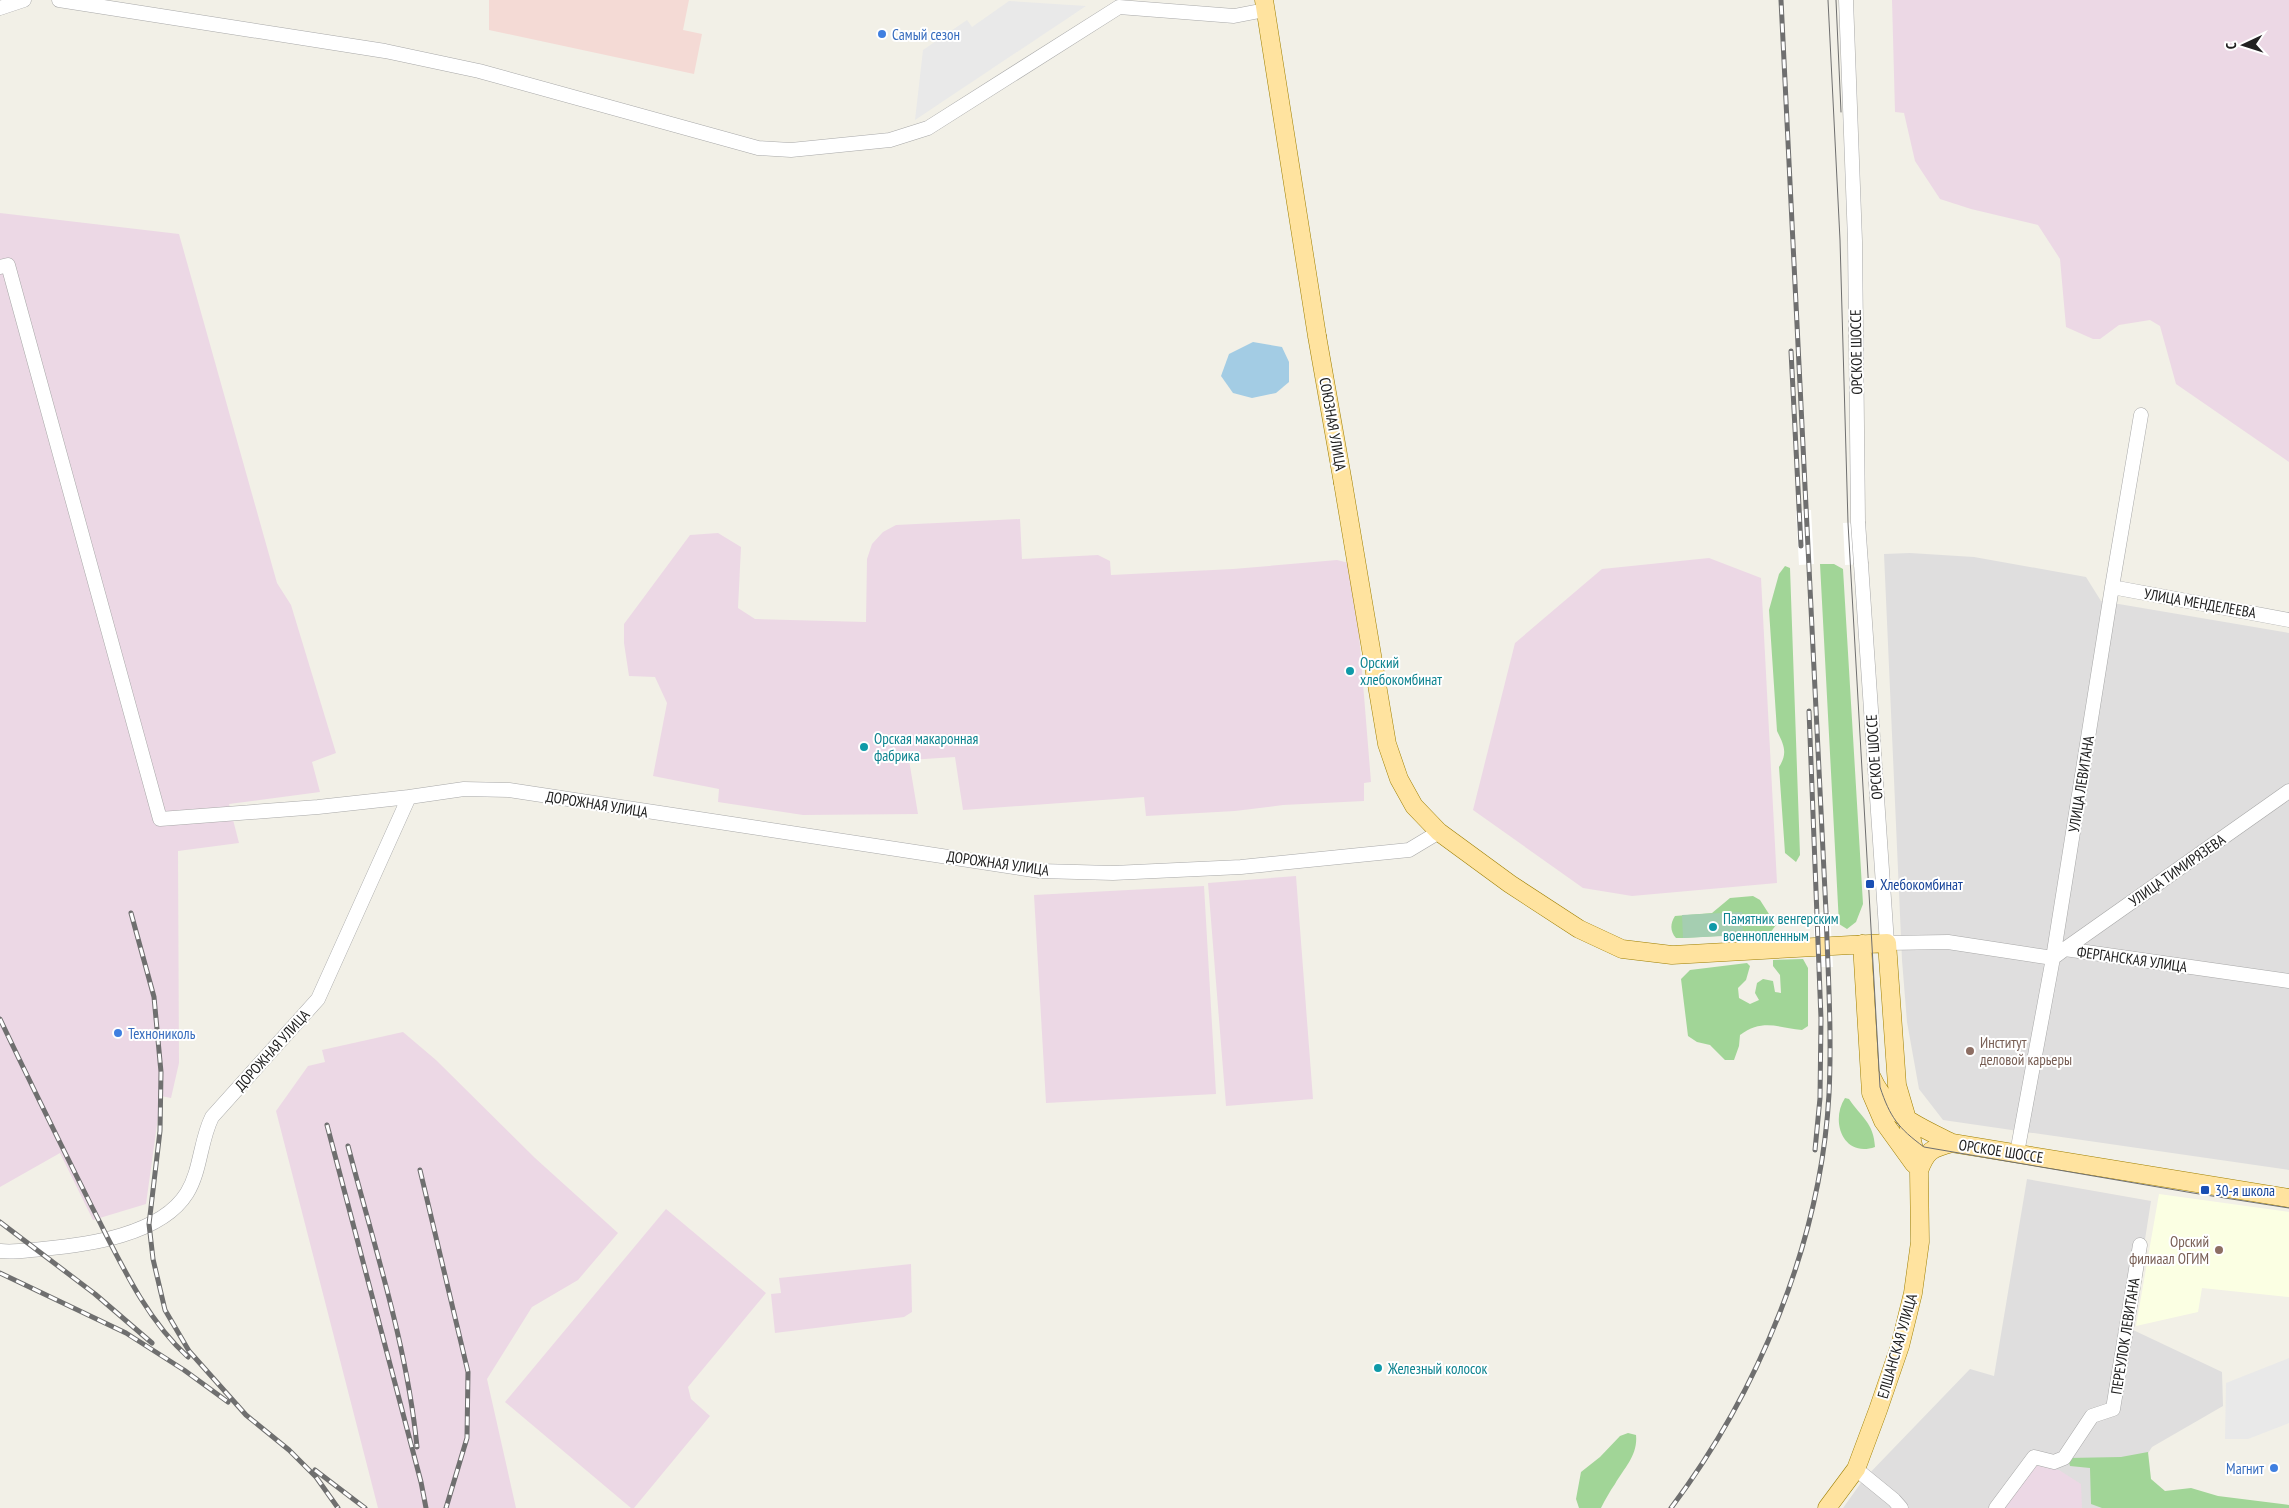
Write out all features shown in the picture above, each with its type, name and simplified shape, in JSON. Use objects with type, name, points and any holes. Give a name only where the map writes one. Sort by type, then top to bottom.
[{"type":"main road","name":"СОЮЗНАЯ УЛИЦА","points":[[1264,5],[1317,336],[1387,744],[1399,779],[1414,806],[1440,832],[1510,884],[1579,929],[1622,949],[1672,955],[1887,943]]},
{"type":"main road","name":"ОРСКОЕ ШОССЕ","points":[[1887,943],[1896,1085],[1907,1119],[1952,1143],[2289,1198]]},
{"type":"main road","points":[[1862,944],[1872,1093],[1883,1121],[1919,1171]]},
{"type":"main road","points":[[1870,1074],[1886,1103],[1907,1119]]},
{"type":"main road","name":"ЕЛШАНСКАЯ УЛИЦА","points":[[1827,1508],[1856,1469],[1900,1346],[1913,1293],[1920,1242],[1919,1171],[1907,1119]]},
{"type":"main road","points":[[1919,1171],[1924,1157],[1934,1149],[1952,1143]]},
{"type":"street","points":[[0,8],[24,0]]},
{"type":"street","points":[[59,0],[385,51],[479,71],[758,148],[791,150],[890,140],[928,128],[1119,7],[1234,16],[1264,5]]},
{"type":"street","name":"ОРСКОЕ ШОССЕ","points":[[1846,0],[1855,241],[1858,522],[1887,943]]},
{"type":"street","points":[[0,267],[8,265],[160,819],[318,807],[409,797]]},
{"type":"street","name":"УЛИЦА ЛЕВИТАНА","points":[[2017,1153],[2054,958],[2141,415]]},
{"type":"street","name":"УЛИЦА МЕНДЕЛЕЕВА","points":[[2112,587],[2289,620]]},
{"type":"street","name":"ДОРОЖНАЯ УЛИЦА","points":[[0,1250],[79,1246],[109,1239],[149,1224],[166,1215],[178,1203],[187,1193],[204,1132],[212,1117],[318,999],[409,797],[464,789],[509,790],[1040,870],[1113,873],[1240,867],[1409,850],[1440,832]]},
{"type":"street","name":"УЛИЦА ТИМИРЯЗЕВА","points":[[2066,950],[2289,791]]},
{"type":"street","name":"ФЕРГАНСКАЯ УЛИЦА","points":[[1887,943],[1948,942],[2054,958],[2066,950],[2289,981]]},
{"type":"street","name":"ПЕРЕУЛОК ЛЕВИТАНА","points":[[1996,1508],[2034,1457],[2054,1462],[2064,1458],[2092,1416],[2113,1409],[2140,1245]]},
{"type":"street","points":[[1856,1469],[1901,1508]]},
{"type":"shaded area","points":[[489,0],[689,0],[683,30],[702,34],[694,74],[489,30]]},
{"type":"shaded area","points":[[1892,0],[2289,0],[2289,462],[2176,384],[2160,326],[2150,320],[2119,325],[2100,339],[2093,339],[2066,327],[2060,259],[2038,225],[1971,209],[1940,199],[1915,161],[1904,113],[1895,112]]},
{"type":"shaded area","points":[[1009,1],[1086,6],[915,120],[923,50],[967,20],[972,27]]},
{"type":"shaded area","points":[[0,213],[179,234],[277,583],[291,605],[336,753],[312,762],[320,792],[229,804],[239,843],[178,851],[179,1063],[171,1098],[161,1096],[146,1204],[93,1220],[60,1153],[0,1187]]},
{"type":"shaded area","points":[[1020,519],[1022,559],[1098,555],[1110,561],[1111,575],[1233,569],[1337,560],[1349,563],[1356,597],[1371,782],[1364,783],[1364,801],[1283,805],[1235,811],[1146,816],[1144,797],[963,810],[955,757],[909,760],[918,814],[803,815],[718,802],[719,789],[653,776],[667,703],[655,677],[629,676],[624,643],[624,624],[690,535],[718,533],[741,547],[738,608],[755,619],[866,622],[867,559],[872,544],[883,532],[896,525]]},
{"type":"shaded area","points":[[1910,553],[1974,557],[2086,577],[2101,601],[2289,633],[2289,1170],[1943,1120],[1919,1089],[1907,1022],[1902,960],[1884,554]]},
{"type":"shaded area","points":[[1709,558],[1761,578],[1777,883],[1632,896],[1583,888],[1473,810],[1515,643],[1602,569]]},
{"type":"shaded area","points":[[1296,876],[1313,1099],[1226,1106],[1208,883]]},
{"type":"shaded area","points":[[1204,886],[1216,1094],[1046,1103],[1034,895]]},
{"type":"shaded area","points":[[1742,912],[1743,935],[1683,938],[1682,915]]},
{"type":"shaded area","points":[[403,1032],[436,1060],[535,1158],[618,1233],[578,1280],[532,1307],[487,1379],[516,1508],[378,1508],[276,1111],[308,1066],[325,1062],[322,1050]]},
{"type":"shaded area","points":[[2027,1179],[2151,1201],[2131,1329],[2222,1372],[2223,1406],[2152,1447],[2113,1508],[1843,1508],[1863,1480],[1970,1369],[1994,1376]]},
{"type":"shaded area","name":"Орский филиаал ОГИМ","points":[[2159,1194],[2289,1212],[2289,1297],[2202,1288],[2198,1312],[2136,1326]]},
{"type":"shaded area","points":[[666,1209],[766,1293],[688,1387],[691,1399],[710,1416],[634,1508],[631,1508],[505,1402]]},
{"type":"shaded area","points":[[911,1264],[912,1312],[904,1317],[775,1333],[771,1294],[781,1293],[779,1278]]},
{"type":"shaded area","points":[[2289,1358],[2289,1423],[2248,1439],[2225,1439],[2226,1383]]},
{"type":"shaded area","points":[[2033,1465],[2059,1470],[2081,1484],[2082,1508],[2001,1508]]},
{"type":"green space","points":[[1820,564],[1834,564],[1843,569],[1863,904],[1856,922],[1847,929],[1839,924]]},
{"type":"green space","points":[[1785,566],[1790,568],[1800,855],[1796,862],[1785,853],[1779,767],[1782,762],[1784,749],[1777,731],[1769,610],[1779,574]]},
{"type":"green space","points":[[1753,896],[1760,900],[1776,925],[1770,933],[1676,938],[1673,933],[1672,922],[1675,916],[1712,913],[1730,898]]},
{"type":"green space","points":[[1803,959],[1808,968],[1808,1026],[1802,1030],[1770,1025],[1748,1030],[1740,1035],[1739,1046],[1734,1060],[1725,1060],[1710,1045],[1697,1042],[1688,1036],[1681,979],[1690,970],[1747,963],[1750,966],[1746,980],[1738,988],[1739,998],[1750,1004],[1759,1000],[1755,993],[1757,983],[1763,979],[1773,981],[1775,992],[1781,993],[1780,975],[1773,966],[1773,960]]},
{"type":"green space","points":[[1845,1098],[1849,1099],[1866,1121],[1872,1132],[1875,1147],[1864,1149],[1855,1147],[1847,1142],[1842,1135],[1839,1127],[1839,1117]]},
{"type":"green space","points":[[1628,1433],[1636,1435],[1633,1455],[1601,1508],[1579,1508],[1576,1499],[1581,1472],[1600,1457],[1620,1436]]},
{"type":"green space","points":[[2148,1452],[2151,1479],[2165,1491],[2191,1488],[2218,1496],[2289,1505],[2289,1508],[2102,1508],[2091,1504],[2090,1468],[2070,1466],[2068,1458],[2121,1457]]},
{"type":"water","points":[[1253,342],[1282,347],[1289,362],[1289,382],[1276,393],[1252,398],[1233,393],[1221,376],[1229,354]]},
{"type":"pier","points":[[1811,510],[1814,564],[1799,565],[1796,511]]},
{"type":"pier","points":[[1863,522],[1866,564],[1845,565],[1843,523]]},
{"type":"pier","points":[[1830,912],[1833,967],[1816,967],[1813,913]]},
{"type":"tram line","points":[[1828,0],[1840,240],[1848,523],[1880,1087],[1891,1114],[1901,1128],[1924,1147],[2289,1208]]},
{"type":"tram line","points":[[1836,0],[1841,112]]},
{"type":"railway","points":[[1671,1508],[1703,1463],[1732,1415],[1758,1364],[1780,1312],[1799,1259],[1813,1204],[1824,1149],[1829,1094],[1830,1026],[1826,912],[1781,0]]},
{"type":"railway","points":[[1791,351],[1801,546]]},
{"type":"railway","points":[[1809,711],[1821,1019],[1820,1098],[1815,1150]]},
{"type":"railway","points":[[131,913],[154,997],[161,1072],[160,1131],[149,1224],[153,1259],[165,1310],[189,1351],[246,1415],[289,1450],[316,1477],[338,1508]]},
{"type":"railway","points":[[0,1019],[123,1267],[145,1306],[172,1341],[188,1357]]},
{"type":"railway","points":[[327,1125],[421,1482],[426,1508]]},
{"type":"railway","points":[[348,1146],[398,1333],[406,1371],[417,1447]]},
{"type":"railway","points":[[420,1170],[468,1372],[467,1438],[446,1508]]},
{"type":"railway","points":[[0,1222],[95,1294],[152,1343]]},
{"type":"railway","points":[[0,1273],[126,1333],[184,1370],[228,1402]]},
{"type":"railway","points":[[315,1470],[365,1508]]},
{"type":"place","name":"Самый сезон","points":[[882,34]]},
{"type":"place","name":"Орский хлебокомбинат","points":[[1350,671]]},
{"type":"place","name":"Орская макаронная фабрика","points":[[864,747]]},
{"type":"place","name":"Хлебокомбинат","points":[[1870,884]]},
{"type":"place","name":"Памятник венгерским военнопленным","points":[[1713,927]]},
{"type":"place","name":"Технониколь","points":[[118,1033]]},
{"type":"place","name":"Институт деловой карьеры","points":[[1970,1051]]},
{"type":"place","name":"30-я школа","points":[[2205,1190]]},
{"type":"place","name":"Орский филиаал ОГИМ","points":[[2219,1250]]},
{"type":"place","name":"Железный колосок","points":[[1378,1368]]},
{"type":"place","name":"Магнит","points":[[2274,1468]]}]
